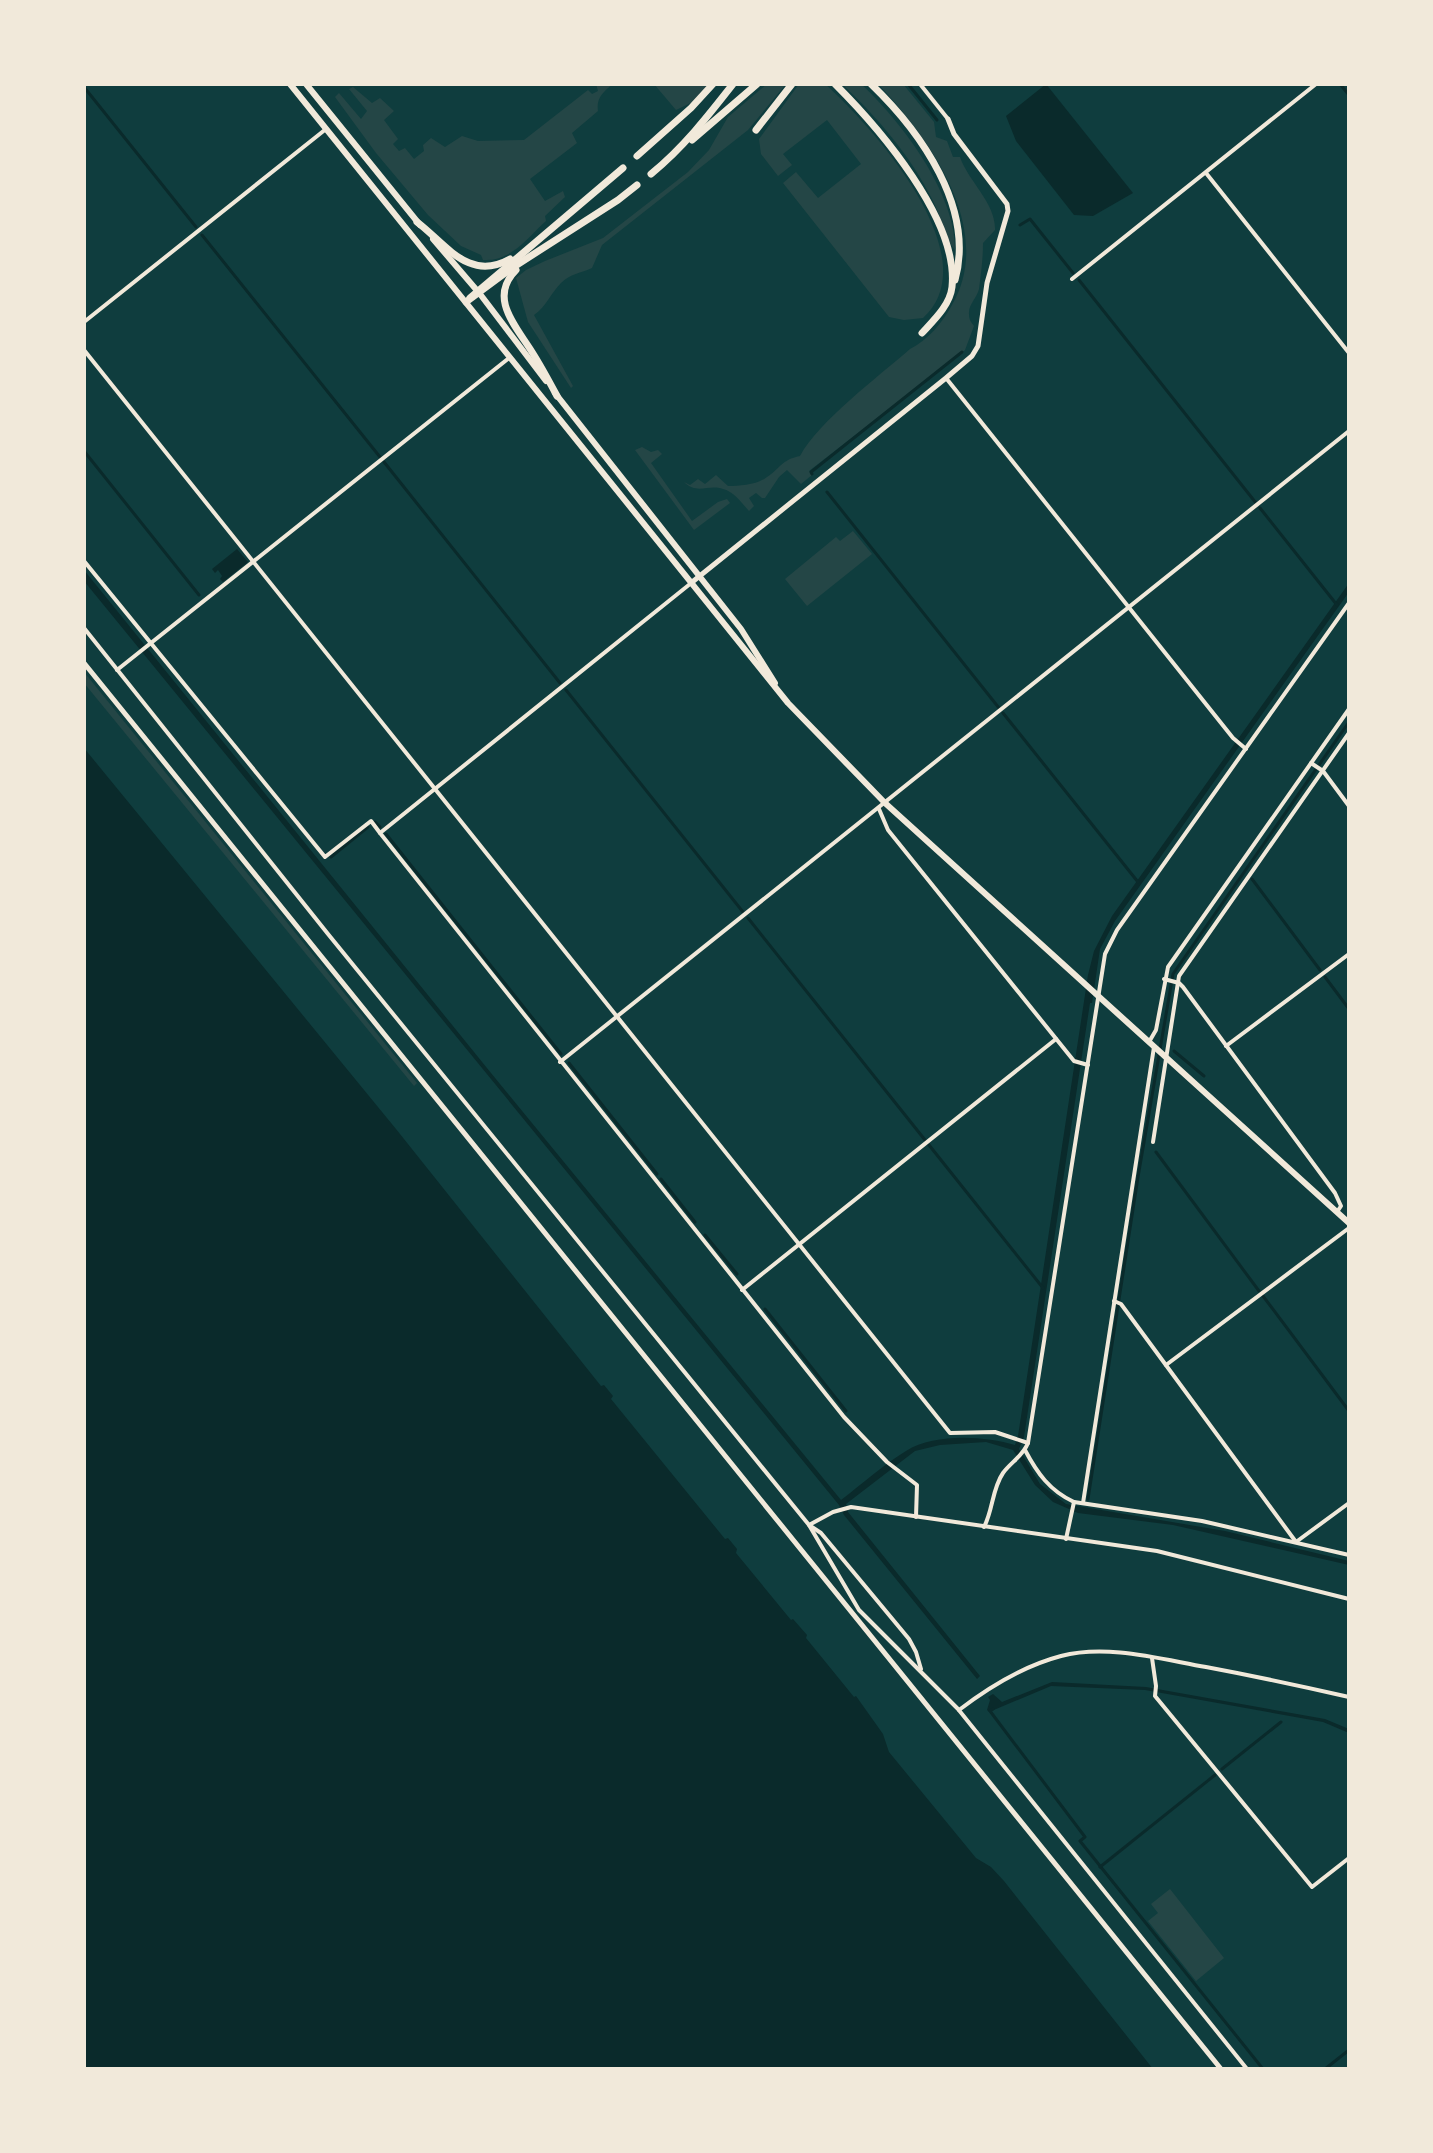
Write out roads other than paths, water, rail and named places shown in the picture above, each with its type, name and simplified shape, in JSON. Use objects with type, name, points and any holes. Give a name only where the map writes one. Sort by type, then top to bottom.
[{"type":"highway","points":[[637,156],[713,84]]},
{"type":"highway","points":[[667,161],[733,84]]},
{"type":"highway","points":[[651,174],[757,84]]},
{"type":"highway","points":[[756,130],[792,84]]},
{"type":"highway","points":[[835,84],[901,159],[940,229],[952,267],[952,290]]},
{"type":"highway","points":[[871,84],[913,134],[946,188],[958,224],[960,264],[952,290],[940,314],[922,333]]},
{"type":"highway","points":[[466,302],[623,168]]},
{"type":"highway","points":[[478,292],[637,185]]},
{"type":"highway","points":[[417,222],[458,258],[475,266],[503,263],[530,246]]},
{"type":"highway","points":[[536,253],[507,281],[503,299],[509,319],[557,396]]},
{"type":"main road","points":[[290,84],[788,703],[885,803],[1349,1226]]},
{"type":"main road","points":[[306,84],[417,222],[478,292],[700,576],[741,629],[788,703]]},
{"type":"street","points":[[380,833],[972,356],[978,346],[984,295],[1008,211],[1004,199],[920,84]]},
{"type":"street","points":[[1072,279],[1316,84]]},
{"type":"street","points":[[84,322],[326,129]]},
{"type":"street","points":[[1206,173],[1349,353]]},
{"type":"street","points":[[84,350],[950,1433],[995,1432],[1026,1443]]},
{"type":"street","points":[[117,670],[510,358]]},
{"type":"street","points":[[946,378],[1244,747]]},
{"type":"street","points":[[560,1062],[1349,431]]},
{"type":"street","points":[[84,561],[325,857],[371,821],[844,1417],[887,1462],[917,1485],[916,1517]]},
{"type":"street","points":[[984,1527],[995,1489],[1004,1472],[1024,1451],[1026,1443],[1105,954],[1117,930],[1244,747],[1349,603]]},
{"type":"street","points":[[84,628],[809,1525],[857,1612],[921,1669],[959,1710],[1247,2069]]},
{"type":"street","points":[[84,663],[857,1612],[1221,2069]]},
{"type":"street","points":[[1083,1503],[1117,1302],[1152,1046],[1168,967],[1349,709]]},
{"type":"street","points":[[1153,1142],[1179,976],[1349,733]]},
{"type":"street","points":[[1312,764],[1322,771],[1349,806]]},
{"type":"street","points":[[879,809],[888,830],[1056,1039],[1074,1061],[1086,1065]]},
{"type":"street","points":[[1226,1046],[1349,954]]},
{"type":"street","points":[[1165,979],[1178,982],[1335,1193],[1341,1206],[1337,1212]]},
{"type":"street","points":[[742,1290],[1056,1039]]},
{"type":"street","points":[[1166,1365],[1349,1226]]},
{"type":"street","points":[[1117,1302],[1296,1542]]},
{"type":"street","points":[[1024,1451],[1043,1480],[1074,1504],[1202,1521],[1349,1555]]},
{"type":"street","points":[[1296,1542],[1349,1503]]},
{"type":"street","points":[[1066,1539],[1074,1504]]},
{"type":"street","points":[[809,1525],[849,1507],[1157,1551],[1349,1599]]},
{"type":"street","points":[[809,1525],[821,1533],[909,1639],[921,1669]]},
{"type":"street","points":[[959,1710],[990,1687],[1061,1656],[1099,1653],[1152,1657],[1349,1697]]},
{"type":"street","points":[[1152,1657],[1155,1696],[1312,1887],[1349,1858]]},
{"type":"waterway","points":[[908,84],[937,120]]},
{"type":"waterway","points":[[1340,84],[1349,95]]},
{"type":"waterway","points":[[84,87],[196,227]]},
{"type":"waterway","points":[[1020,225],[1030,219],[1073,273]]},
{"type":"waterway","points":[[202,235],[380,457]]},
{"type":"waterway","points":[[1079,280],[1256,503]]},
{"type":"waterway","points":[[812,474],[962,352]]},
{"type":"waterway","points":[[84,451],[199,595]]},
{"type":"waterway","points":[[384,462],[560,683]]},
{"type":"waterway","points":[[827,492],[999,708]]},
{"type":"waterway","points":[[1260,508],[1337,605]]},
{"type":"waterway","points":[[566,690],[743,912]]},
{"type":"waterway","points":[[1003,713],[1138,882]]},
{"type":"waterway","points":[[1088,1499],[1173,974],[1349,722]]},
{"type":"waterway","points":[[375,822],[380,827]]},
{"type":"waterway","points":[[331,857],[368,827]]},
{"type":"waterway","points":[[386,834],[561,1054]]},
{"type":"waterway","points":[[1252,879],[1320,970]]},
{"type":"waterway","points":[[748,918],[925,1140]]},
{"type":"waterway","points":[[1325,977],[1349,1009]]},
{"type":"waterway","points":[[1174,1051],[1204,1076]]},
{"type":"waterway","points":[[569,1063],[657,1174]]},
{"type":"waterway","points":[[929,1145],[1043,1288]]},
{"type":"waterway","points":[[1156,1152],[1259,1291]]},
{"type":"waterway","points":[[661,1179],[695,1222]]},
{"type":"waterway","points":[[705,1235],[737,1274]]},
{"type":"waterway","points":[[1263,1296],[1349,1411]]},
{"type":"waterway","points":[[765,1309],[846,1411]]},
{"type":"waterway","points":[[993,1709],[990,1711],[1085,1837],[1080,1841],[1263,2069]]},
{"type":"waterway","points":[[1222,1769],[1281,1722]]},
{"type":"waterway","points":[[1100,1867],[1215,1775]]},
{"type":"waterway","points":[[1325,2069],[1349,2050]]}]
